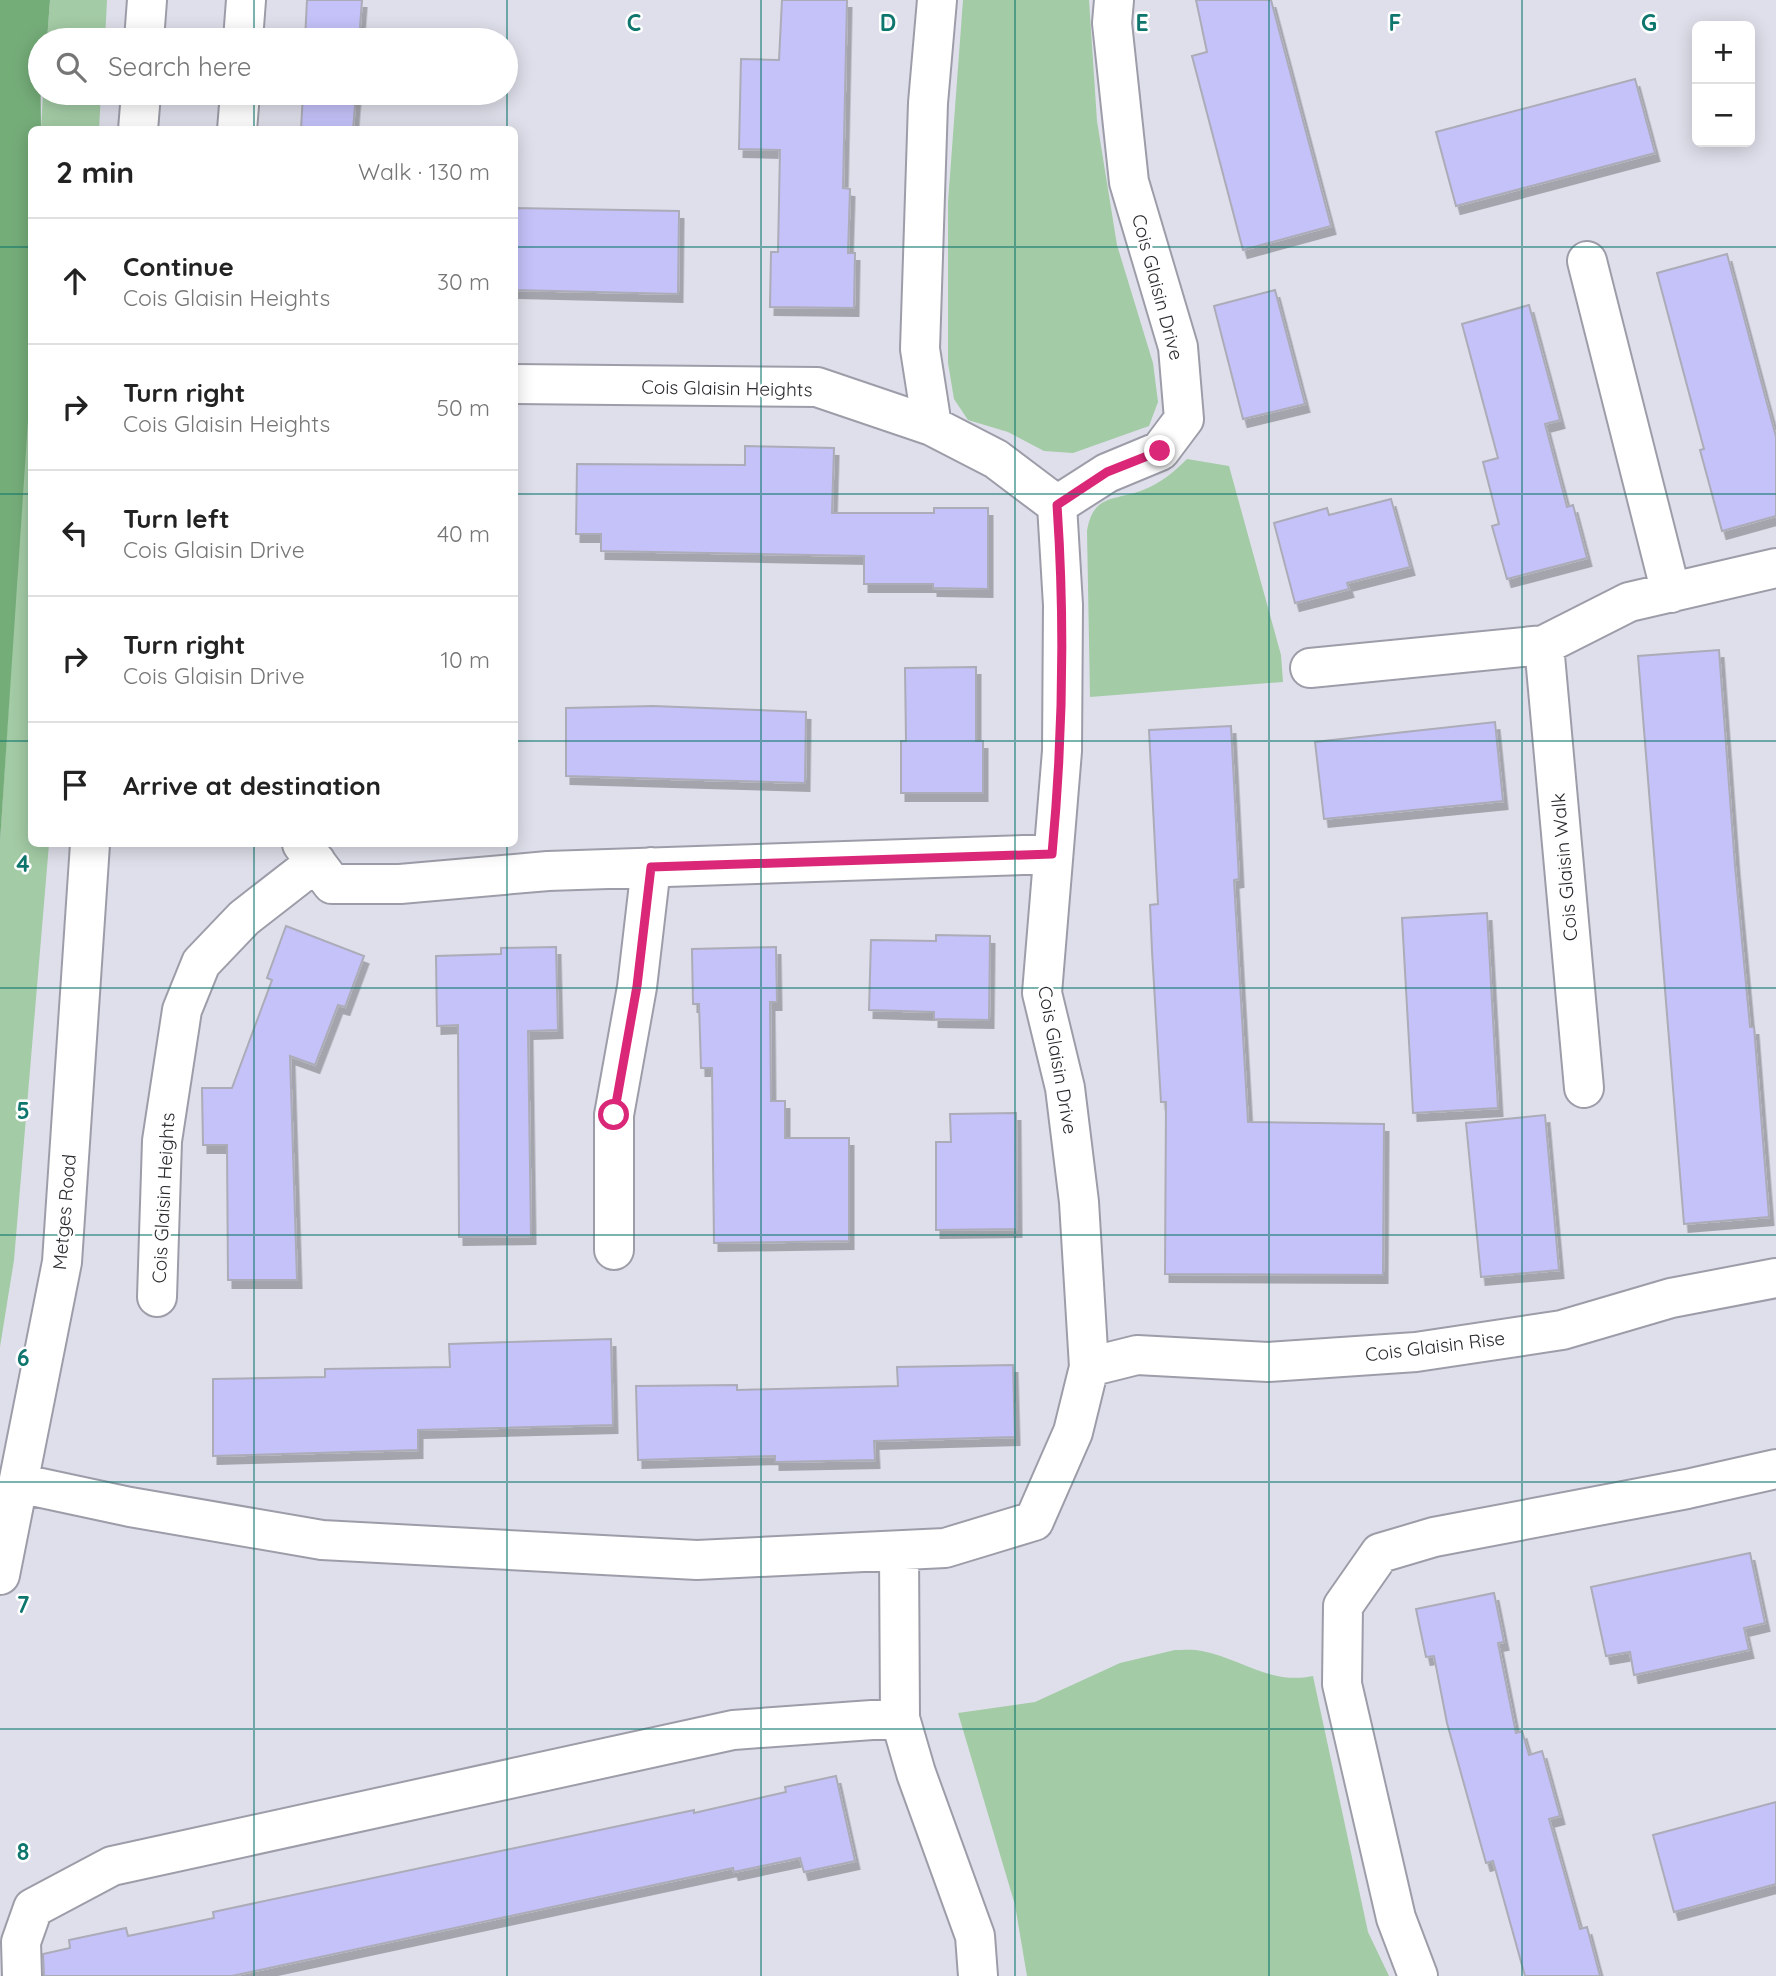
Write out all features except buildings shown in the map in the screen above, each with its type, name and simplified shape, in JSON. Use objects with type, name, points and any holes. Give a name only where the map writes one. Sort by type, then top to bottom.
[{"type":"street","points":[[145,28],[147,0]]},
{"type":"street","points":[[244,28],[246,0]]},
{"type":"street","points":[[937,0],[926,131],[920,349],[932,426],[996,459],[1057,505]]},
{"type":"street","name":"Cois Glaisin Drive","points":[[899,1551],[945,1548],[1034,1521],[1073,1432],[1089,1367],[1079,1202],[1073,1151],[1065,1088],[1042,993],[1062,738],[1063,605],[1057,505],[1107,472],[1160,451],[1184,419],[1178,347],[1129,182],[1112,23],[1114,0]]},
{"type":"street","points":[[138,126],[140,105]]},
{"type":"street","points":[[237,126],[239,105]]},
{"type":"street","points":[[1587,261],[1671,593]]},
{"type":"street","name":"Cois Glaisin Heights","points":[[518,384],[817,387],[932,426]]},
{"type":"street","points":[[1310,668],[1544,645],[1629,602],[1776,568]]},
{"type":"street","name":"Cois Glaisin Walk","points":[[1544,645],[1584,1088]]},
{"type":"street","name":"Metges Road","points":[[0,1575],[62,1262],[90,847]]},
{"type":"street","name":"Cois Glaisin Heights","points":[[157,1297],[162,1141],[182,1010],[201,963],[309,853],[332,884],[400,884],[548,871],[1052,854]]},
{"type":"street","points":[[614,1250],[614,1115],[637,986],[651,867]]},
{"type":"street","name":"Cois Glaisin Rise","points":[[1089,1367],[1137,1355],[1268,1362],[1416,1352],[1562,1330],[1671,1298],[1776,1278]]},
{"type":"street","points":[[1418,1976],[1396,1918],[1342,1684],[1343,1606],[1380,1553],[1469,1530],[1687,1489],[1776,1469]]},
{"type":"street","points":[[18,1483],[131,1507],[322,1540],[697,1560],[899,1551],[900,1718],[916,1773],[975,1936],[978,1976]]},
{"type":"street","points":[[22,1976],[21,1942],[33,1908],[112,1866],[733,1730],[900,1718]]},
{"type":"green space","points":[[0,0],[50,0],[48,28],[28,28],[28,105],[41,105],[41,126],[28,126],[28,420],[0,842]]},
{"type":"green space","points":[[50,0],[107,0],[106,28],[48,28]]},
{"type":"green space","points":[[963,0],[1089,0],[1097,121],[1117,245],[1153,363],[1158,402],[1149,426],[1073,453],[1044,451],[1008,432],[968,420],[954,399],[948,363],[948,202]]},
{"type":"green space","points":[[42,105],[100,105],[99,126],[41,126]]},
{"type":"green space","points":[[28,396],[28,847],[49,847],[14,1260],[0,1347],[0,842]]},
{"type":"green space","points":[[1187,459],[1229,466],[1281,655],[1283,682],[1090,697],[1087,531],[1090,519],[1094,511],[1106,501],[1156,484]]},
{"type":"green space","points":[[1175,1650],[1202,1651],[1284,1677],[1313,1676],[1368,1932],[1389,1976],[1027,1976],[1015,1905],[958,1713],[1035,1702],[1120,1663]]},
{"type":"route","points":[[614,1115],[637,986],[651,867],[1052,854],[1062,751],[1063,605],[1057,505],[1107,472],[1160,451]]}]
